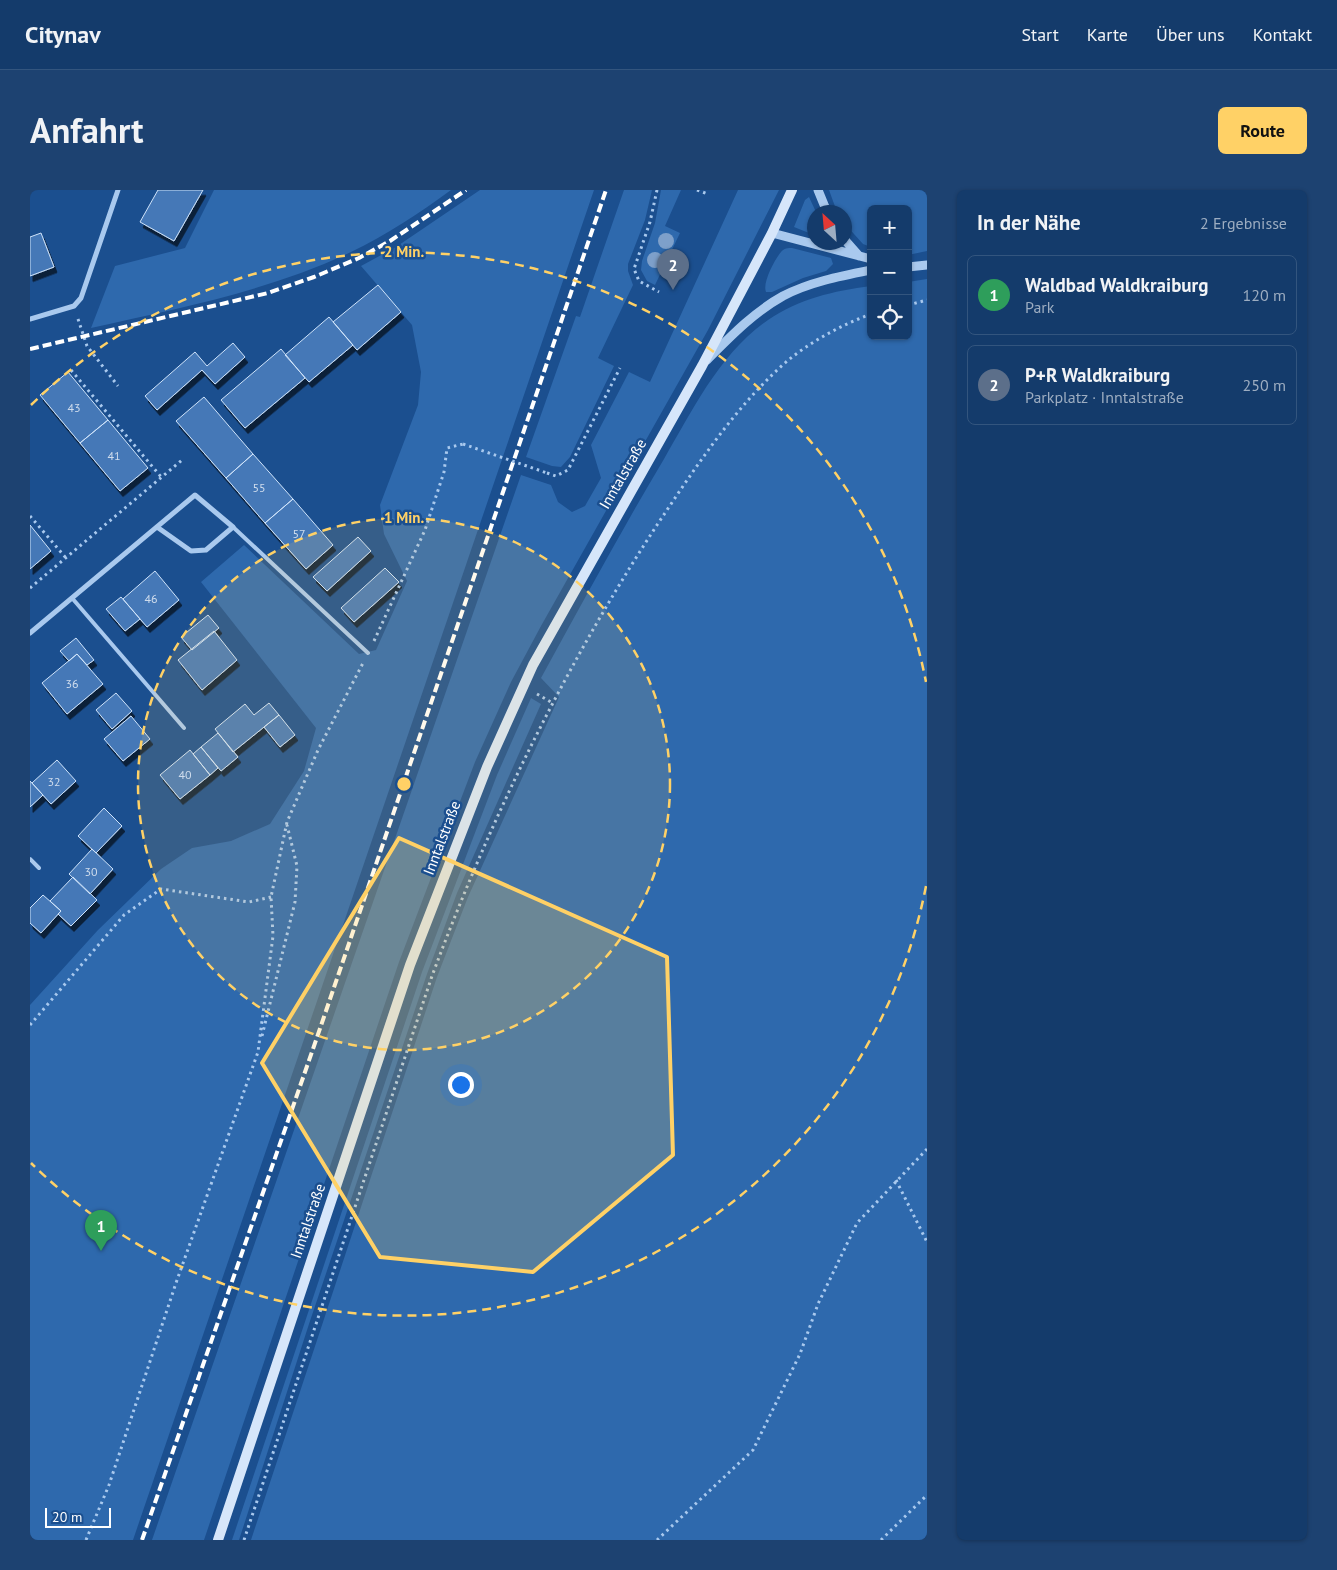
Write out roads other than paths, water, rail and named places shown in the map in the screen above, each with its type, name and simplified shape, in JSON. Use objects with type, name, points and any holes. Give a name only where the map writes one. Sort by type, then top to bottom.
[{"type":"main road","name":"Inntalstraße","points":[[218,1540],[410,965],[466,817],[534,665],[702,366],[772,233],[792,190]]},
{"type":"street","points":[[30,318],[74,306],[81,298],[92,272],[118,190]]},
{"type":"street","points":[[818,190],[824,205]]},
{"type":"street","points":[[772,233],[867,258]]},
{"type":"street","points":[[852,248],[860,256]]},
{"type":"street","points":[[912,267],[927,265]]},
{"type":"street","points":[[702,366],[735,333],[783,296],[821,281],[867,271]]},
{"type":"street","points":[[30,633],[157,527],[196,495],[233,527],[206,550],[191,551],[157,527]]},
{"type":"lane","points":[[233,527],[368,653]]},
{"type":"lane","points":[[72,598],[184,728]]},
{"type":"lane","points":[[30,859],[39,868]]},
{"type":"railway","points":[[30,349],[268,293],[314,277],[359,258],[390,241],[466,190]]},
{"type":"railway","points":[[142,1540],[313,1049],[606,190]]},
{"type":"place","name":"P+R Waldkraiburg","points":[[673,290]]},
{"type":"place","name":"Waldbad Waldkraiburg","points":[[101,1251]]}]
